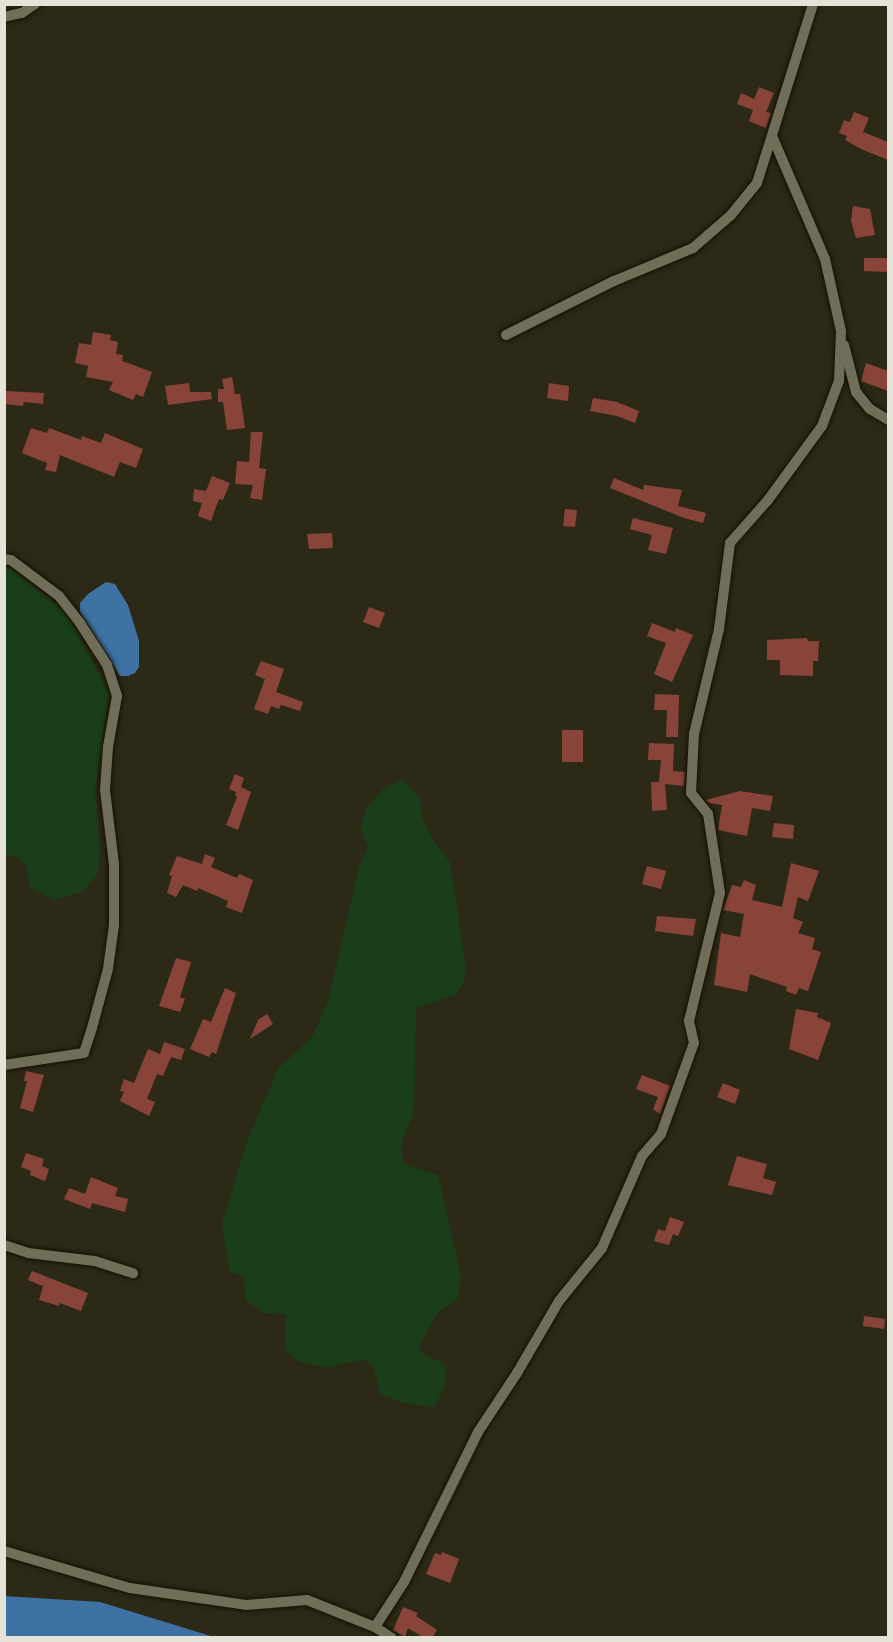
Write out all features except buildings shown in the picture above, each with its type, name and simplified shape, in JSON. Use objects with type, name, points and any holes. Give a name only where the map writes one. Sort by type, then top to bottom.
[{"type":"street","points":[[4,16],[22,13],[35,4]]},
{"type":"street","points":[[506,335],[614,281],[693,248],[731,215],[757,183],[813,4]]},
{"type":"street","points":[[772,138],[825,259],[856,392],[870,409],[888,420]]},
{"type":"street","points":[[375,1628],[404,1582],[478,1432],[517,1373],[559,1301],[602,1248],[642,1156],[661,1134],[670,1110],[694,1043],[689,1022],[720,893],[708,814],[691,793],[694,734],[718,629],[730,543],[768,500],[822,426],[839,381],[841,331]]},
{"type":"street","points":[[4,560],[11,560],[59,596],[107,665],[117,696],[108,747],[105,790],[114,864],[114,925],[108,969],[90,1036],[84,1053],[4,1065]]},
{"type":"street","points":[[4,1245],[28,1253],[95,1261],[133,1273]]},
{"type":"street","points":[[4,1551],[130,1588],[246,1605],[307,1600],[375,1628],[392,1638]]},
{"type":"green space","points":[[8,566],[67,614],[109,692],[95,790],[100,849],[98,873],[84,891],[54,900],[30,888],[26,865],[16,857],[5,854],[4,568]]},
{"type":"green space","points":[[402,780],[420,798],[422,818],[435,844],[450,862],[466,968],[464,981],[456,995],[416,1008],[414,1113],[401,1143],[403,1164],[438,1175],[461,1275],[457,1300],[438,1312],[418,1347],[426,1356],[446,1364],[445,1384],[435,1407],[404,1403],[380,1394],[374,1367],[365,1360],[324,1367],[300,1362],[286,1351],[286,1314],[263,1313],[245,1299],[244,1277],[229,1271],[222,1224],[247,1141],[278,1069],[312,1037],[328,1001],[359,867],[368,847],[360,828],[367,808],[383,789]]},
{"type":"water","points":[[106,582],[115,584],[128,605],[139,641],[139,667],[135,673],[128,676],[120,676],[80,612],[80,603],[88,594]]},
{"type":"water","points":[[4,1596],[100,1602],[214,1637],[5,1637]]}]
